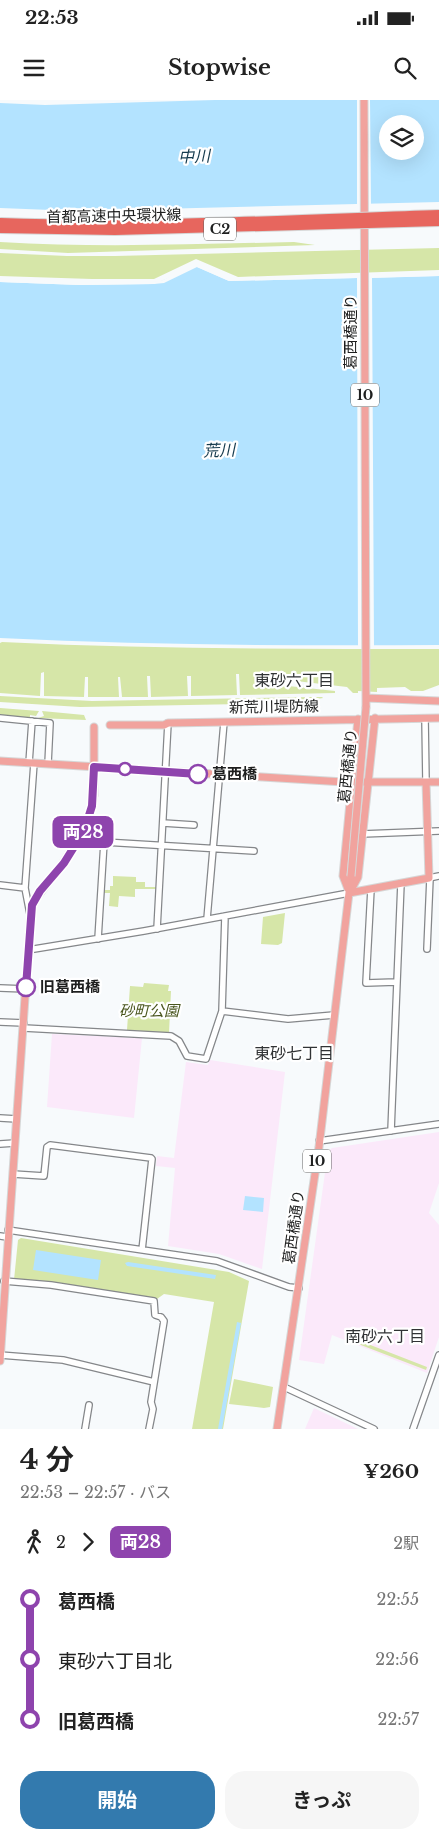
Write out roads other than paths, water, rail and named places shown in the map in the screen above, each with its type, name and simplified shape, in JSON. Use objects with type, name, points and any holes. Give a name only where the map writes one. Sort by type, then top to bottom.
[{"type":"highway","name":"首都高速中央環状線","points":[[0,222],[119,223],[439,214]]},
{"type":"highway","name":"首都高速中央環状線","points":[[0,229],[115,231],[439,222]]},
{"type":"main road","name":"葛西橋通り","points":[[277,1429],[320,1141],[351,876],[366,707],[364,100]]},
{"type":"main road","points":[[366,694],[439,701]]},
{"type":"main road","name":"10","points":[[349,893],[358,876],[375,718]]},
{"type":"main road","name":"新荒川堤防線","points":[[110,725],[164,726],[168,723],[439,718]]},
{"type":"main road","name":"10","points":[[349,893],[343,876],[358,719]]},
{"type":"main road","points":[[0,1361],[5,1234],[13,1174],[30,914],[37,896],[64,863],[84,831],[92,806],[94,727]]},
{"type":"main road","points":[[0,761],[352,782],[439,782]]},
{"type":"main road","points":[[349,893],[430,878],[426,782]]},
{"type":"street","points":[[0,718],[50,723],[48,764]]},
{"type":"street","points":[[424,718],[426,782]]},
{"type":"street","points":[[30,914],[25,888],[32,721]]},
{"type":"street","points":[[207,919],[224,722]]},
{"type":"street","points":[[157,929],[168,723]]},
{"type":"street","points":[[163,823],[194,824]]},
{"type":"street","points":[[84,831],[104,842],[254,851]]},
{"type":"street","points":[[362,834],[439,832]]},
{"type":"street","points":[[98,939],[104,842]]},
{"type":"street","points":[[427,949],[430,878],[439,876]]},
{"type":"street","points":[[391,1131],[401,883]]},
{"type":"street","points":[[0,885],[25,888]]},
{"type":"street","points":[[371,889],[366,983],[396,982]]},
{"type":"street","points":[[28,950],[157,929],[349,893]]},
{"type":"street","points":[[0,1022],[171,1036],[179,1041],[187,1056],[206,1059],[222,1011],[224,916]]},
{"type":"street","points":[[0,988],[26,989]]},
{"type":"street","points":[[222,1011],[288,1019],[334,1015]]},
{"type":"street","points":[[0,1118],[17,1119]]},
{"type":"street","points":[[320,1141],[439,1124]]},
{"type":"street","points":[[0,1144],[15,1143]]},
{"type":"street","points":[[13,1174],[44,1176],[47,1147],[50,1145],[151,1158],[142,1250]]},
{"type":"street","points":[[5,1234],[142,1250],[224,1262],[288,1287],[299,1288]]},
{"type":"street","points":[[3,1275],[51,1285],[154,1300],[155,1315],[161,1317],[164,1321],[154,1382],[149,1429]]},
{"type":"street","points":[[0,1355],[63,1360],[154,1382]]},
{"type":"street","points":[[413,1429],[437,1366],[439,1355]]},
{"type":"street","points":[[284,1387],[374,1429]]},
{"type":"street","points":[[85,1429],[90,1405]]},
{"type":"water","name":"中川","points":[[215,100],[439,100],[439,202],[77,211],[0,208],[0,103],[45,105]]},
{"type":"water","name":"荒川","points":[[194,267],[229,281],[439,276],[439,645],[219,644],[0,638],[0,282],[80,285],[154,284]]},
{"type":"water","points":[[245,1196],[264,1198],[263,1212],[243,1210]]},
{"type":"water","points":[[36,1250],[101,1260],[98,1280],[33,1270]]},
{"type":"water","points":[[125,1263],[216,1275],[215,1279],[127,1266]]},
{"type":"water","points":[[237,1322],[241,1323],[222,1429],[218,1429]]},
{"type":"place","name":"葛西橋","points":[[198,774]]},
{"type":"place","name":"旧葛西橋","points":[[26,987]]},
{"type":"district","name":"東砂六丁目","points":[[294,680]]},
{"type":"district","name":"東砂七丁目","points":[[294,1053]]},
{"type":"district","name":"南砂六丁目","points":[[385,1336]]},
{"type":"park label","name":"砂町公園","points":[[149,1011]]}]
